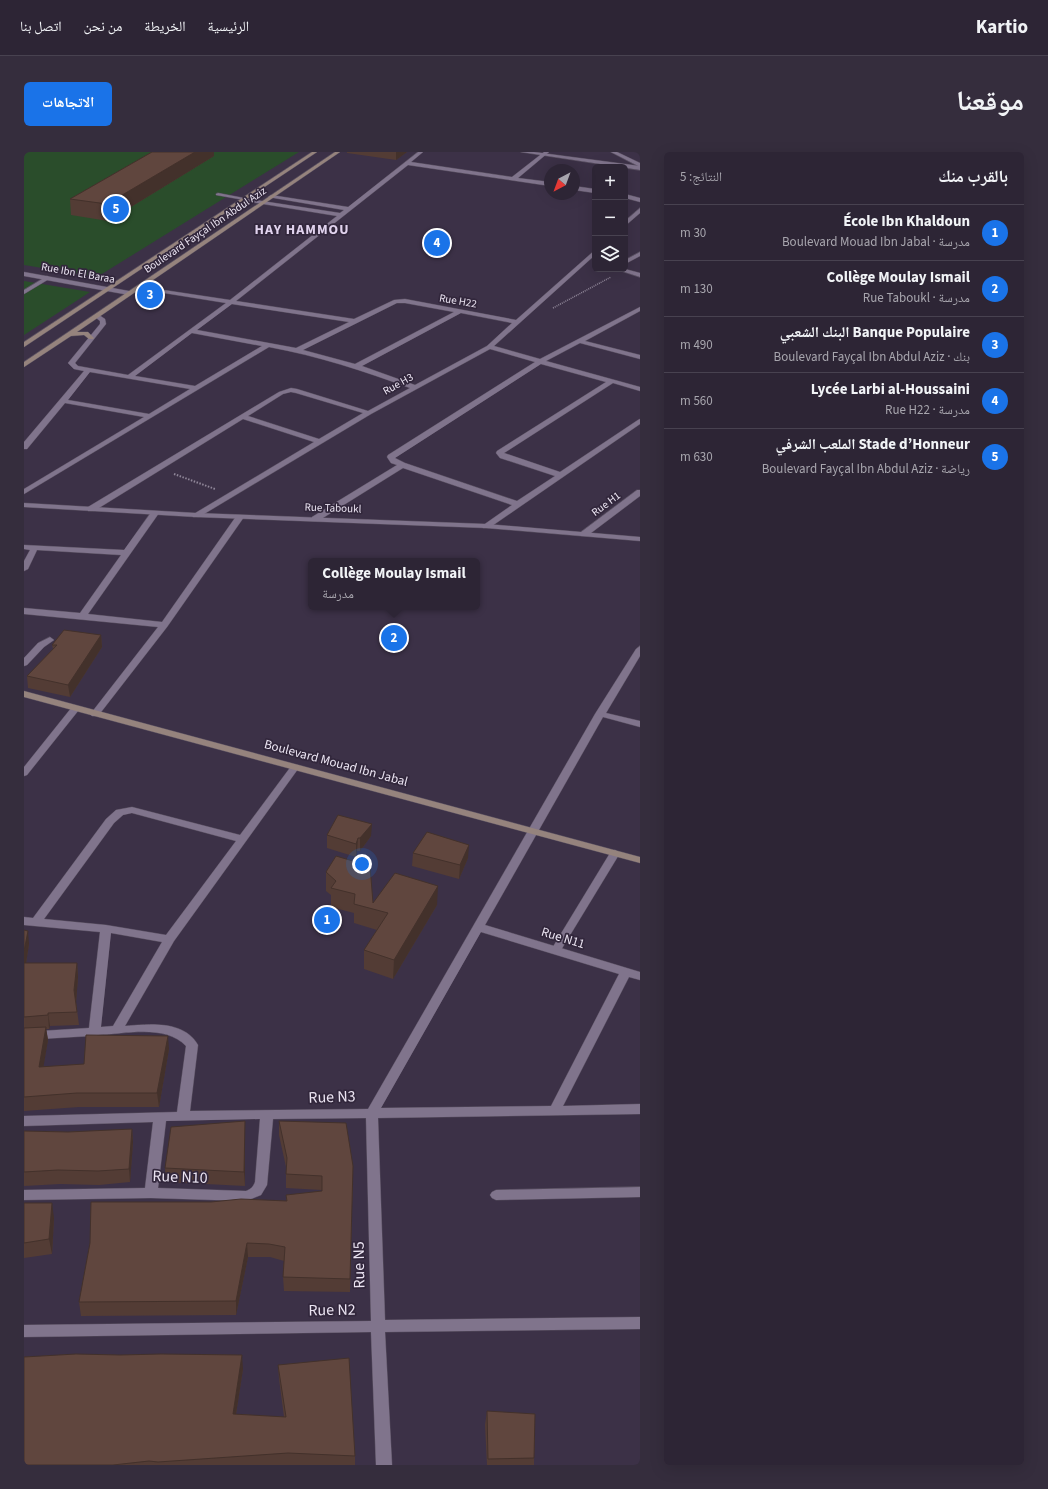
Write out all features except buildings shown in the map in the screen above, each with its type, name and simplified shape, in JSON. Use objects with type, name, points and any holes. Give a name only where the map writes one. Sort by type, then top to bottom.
[{"type":"main road","name":"Boulevard Fayçal Ibn Abdul Aziz","points":[[24,345],[314,152]]},
{"type":"main road","name":"Boulevard Fayçal Ibn Abdul Aziz","points":[[24,365],[338,152]]},
{"type":"main road","points":[[68,335],[86,333],[91,338]]},
{"type":"main road","name":"Boulevard Mouad Ibn Jabal","points":[[24,694],[75,709],[640,860]]},
{"type":"street","points":[[129,377],[232,301],[421,152]]},
{"type":"street","points":[[523,152],[608,164]]},
{"type":"street","points":[[613,152],[640,165]]},
{"type":"street","points":[[513,179],[545,154]]},
{"type":"street","points":[[406,163],[544,183]]},
{"type":"street","points":[[628,166],[640,165]]},
{"type":"street","points":[[580,189],[592,190]]},
{"type":"street","points":[[271,197],[349,209]]},
{"type":"street","points":[[628,197],[640,200]]},
{"type":"street","points":[[244,199],[341,215]]},
{"type":"street","points":[[628,221],[640,210]]},
{"type":"street","points":[[628,260],[640,254]]},
{"type":"street","name":"Rue H3","points":[[196,515],[369,413],[489,347],[592,255]]},
{"type":"street","points":[[585,261],[592,262]]},
{"type":"street","points":[[628,272],[640,275]]},
{"type":"street","name":"Rue Ibn El Baraa","points":[[24,274],[129,293]]},
{"type":"street","points":[[139,287],[354,321]]},
{"type":"street","name":"Rue H22","points":[[354,321],[396,301],[406,301],[518,322]]},
{"type":"street","points":[[517,504],[402,465],[391,459],[392,455],[541,361],[640,309]]},
{"type":"street","points":[[356,366],[461,311]]},
{"type":"street","points":[[97,316],[103,322],[71,363],[76,368],[196,388]]},
{"type":"street","points":[[297,350],[354,321]]},
{"type":"street","points":[[191,331],[297,350],[356,366],[415,387]]},
{"type":"street","points":[[579,341],[640,358]]},
{"type":"street","points":[[24,492],[268,345]]},
{"type":"street","points":[[489,347],[640,389]]},
{"type":"street","points":[[24,447],[89,370]]},
{"type":"street","points":[[560,475],[503,456],[500,453],[612,381]]},
{"type":"street","points":[[91,509],[244,417],[281,393],[291,390],[369,413]]},
{"type":"street","points":[[63,401],[150,416]]},
{"type":"street","points":[[244,417],[320,442]]},
{"type":"street","points":[[486,526],[640,421]]},
{"type":"street","points":[[316,519],[402,465]]},
{"type":"street","name":"Rue H1","points":[[584,534],[640,492]]},
{"type":"street","name":"Rue Taboukl","points":[[24,505],[196,515],[486,526],[640,539]]},
{"type":"street","points":[[82,616],[155,513]]},
{"type":"street","points":[[95,714],[164,625],[240,517]]},
{"type":"street","points":[[24,547],[127,552]]},
{"type":"street","points":[[24,569],[35,547]]},
{"type":"street","points":[[24,611],[164,625]]},
{"type":"street","points":[[24,663],[41,645],[50,640]]},
{"type":"street","points":[[372,1113],[600,714],[640,649]]},
{"type":"street","points":[[24,773],[75,709]]},
{"type":"street","points":[[600,714],[640,724]]},
{"type":"street","points":[[116,1031],[169,939],[295,767]]},
{"type":"street","points":[[37,921],[110,822],[118,813],[124,810],[132,810],[241,839]]},
{"type":"street","points":[[24,921],[37,921],[106,929],[169,939]]},
{"type":"street","name":"Rue N11","points":[[478,927],[640,976]]},
{"type":"street","points":[[94,1033],[106,929]]},
{"type":"street","points":[[555,1110],[626,971]]},
{"type":"street","points":[[24,1036],[164,1029],[185,1037],[192,1045],[183,1116]]},
{"type":"street","name":"Rue N3","points":[[24,1121],[183,1116],[268,1116],[640,1109]]},
{"type":"street","name":"Rue N5","points":[[372,1113],[378,1327],[384,1465]]},
{"type":"street","name":"Rue N10","points":[[24,1195],[151,1193],[253,1195],[257,1191],[261,1182],[268,1116]]},
{"type":"street","points":[[151,1193],[160,1117]]},
{"type":"street","name":"Rue N2","points":[[24,1331],[640,1323]]},
{"type":"lane","points":[[218,194],[244,199]]},
{"type":"lane","points":[[24,292],[48,278]]},
{"type":"lane","points":[[556,950],[615,853]]},
{"type":"lane","points":[[496,1195],[640,1192]]},
{"type":"path","points":[[553,309],[617,272]]},
{"type":"path","points":[[158,469],[230,495]]},
{"type":"green space","points":[[24,152],[299,152],[97,277],[24,265]]},
{"type":"green space","points":[[24,281],[90,292],[24,335]]},
{"type":"place","name":"Stade d’Honneur الملعب الشرفي","points":[[116,209]]},
{"type":"place","name":"Lycée Larbi al-Houssaini","points":[[437,243]]},
{"type":"place","name":"Banque Populaire البنك الشعبي","points":[[150,295]]},
{"type":"place","name":"Collège Moulay Ismail","points":[[394,638]]},
{"type":"place","name":"École Ibn Khaldoun","points":[[327,920]]},
{"type":"district","name":"HAY HAMMOU","points":[[302,230]]}]
